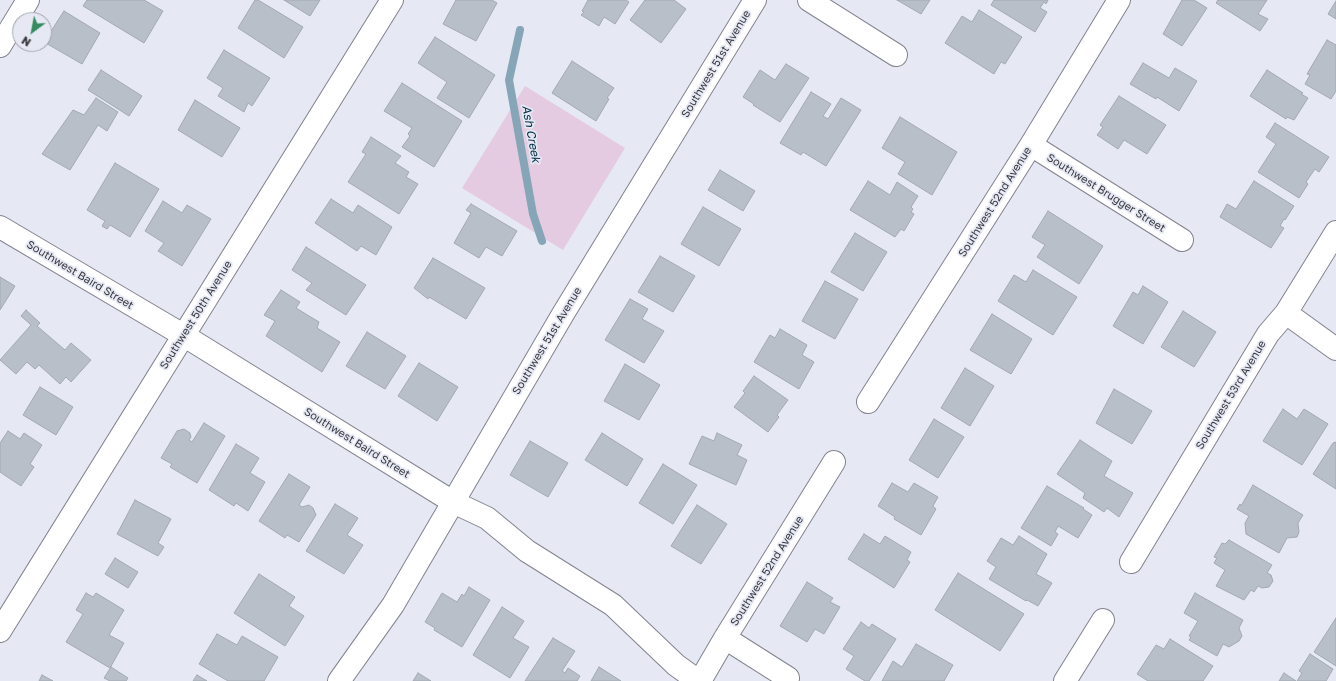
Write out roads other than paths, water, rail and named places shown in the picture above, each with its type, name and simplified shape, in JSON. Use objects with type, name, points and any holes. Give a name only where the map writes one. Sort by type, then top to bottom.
[{"type":"street","points":[[0,46],[28,0]]},
{"type":"street","name":"Southwest 50th Avenue","points":[[0,631],[392,0]]},
{"type":"street","name":"Southwest 51st Avenue","points":[[339,681],[393,605],[563,314],[755,0]]},
{"type":"street","points":[[810,0],[896,55]]},
{"type":"street","name":"Southwest 52nd Avenue","points":[[868,402],[1031,145],[1119,0]]},
{"type":"street","name":"Southwest Brugger Street","points":[[1031,145],[1182,240]]},
{"type":"street","name":"Southwest Baird Street","points":[[0,227],[183,335],[453,502],[487,518],[527,551],[613,605],[676,664],[699,681]]},
{"type":"street","name":"Southwest 53rd Avenue","points":[[1131,562],[1268,334],[1286,313],[1336,232]]},
{"type":"street","points":[[1286,313],[1336,349]]},
{"type":"street","name":"Southwest 52nd Avenue","points":[[699,681],[834,462]]},
{"type":"street","points":[[1066,681],[1103,620]]},
{"type":"street","points":[[725,638],[788,678]]},
{"type":"waterway","name":"Ash Creek","points":[[520,30],[509,80],[533,214],[542,241]]}]
